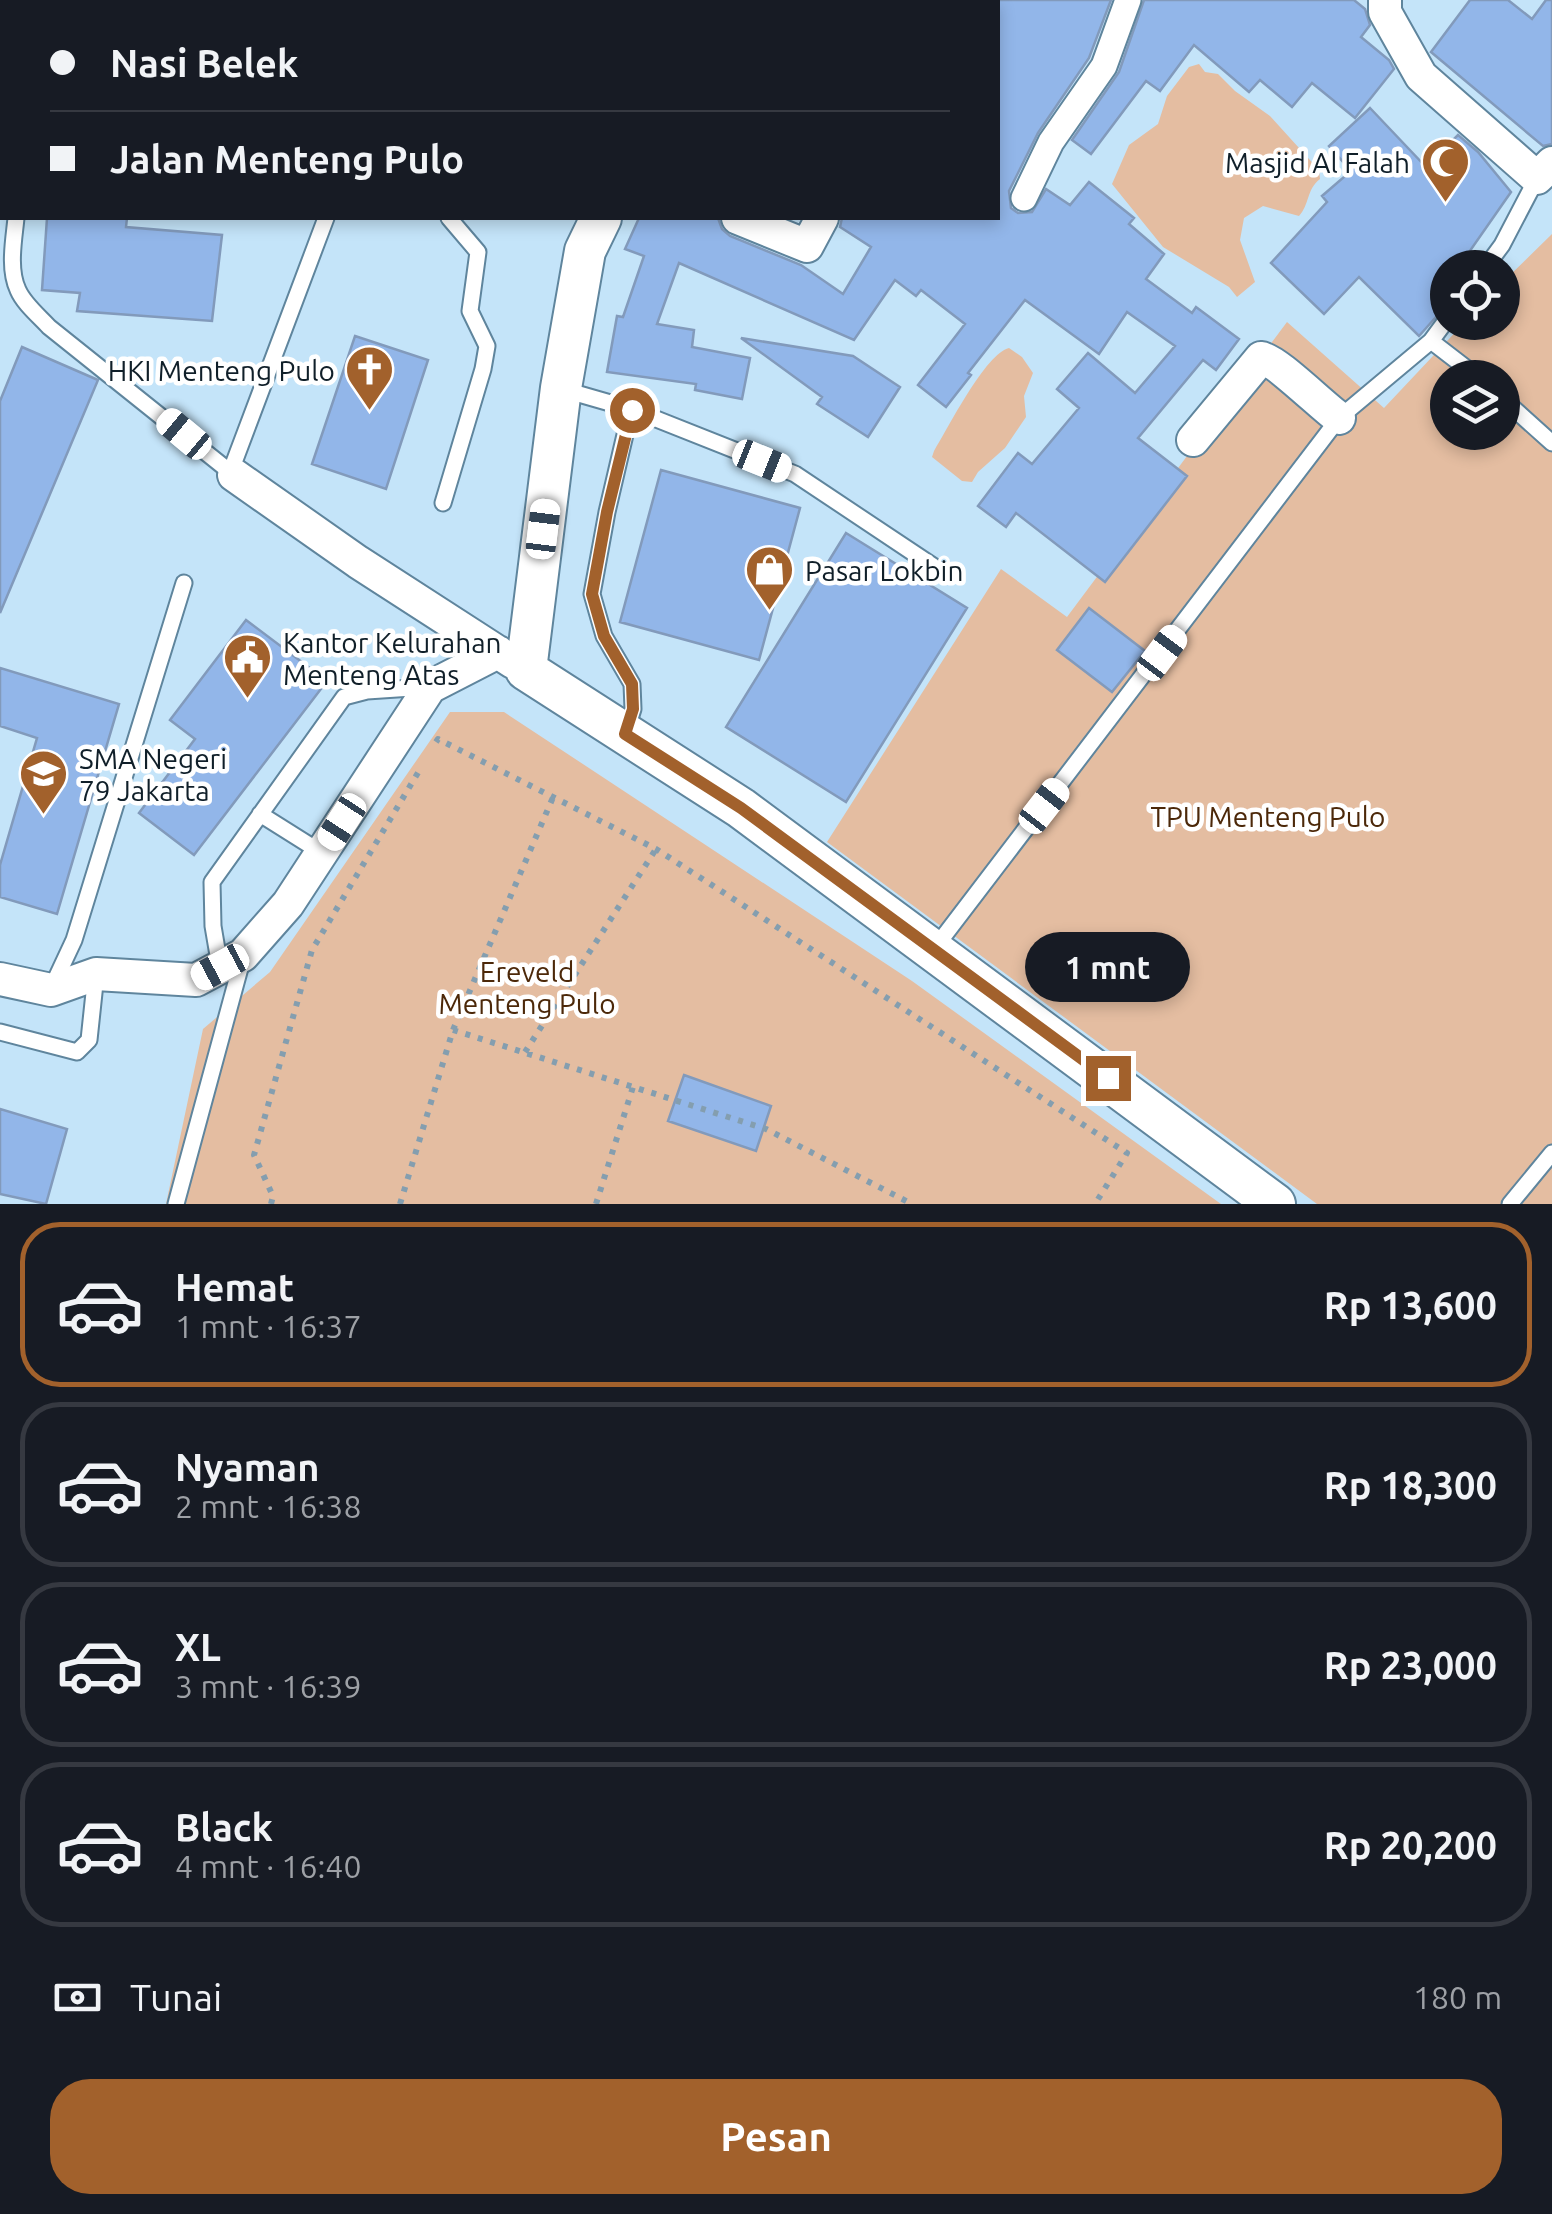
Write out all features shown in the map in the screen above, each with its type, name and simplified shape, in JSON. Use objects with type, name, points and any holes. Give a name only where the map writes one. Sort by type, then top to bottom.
[{"type":"street","points":[[1024,198],[1051,142],[1104,66],[1128,0]]},
{"type":"street","points":[[1385,0],[1386,12],[1421,76],[1545,170]]},
{"type":"street","points":[[512,661],[585,251],[600,220]]},
{"type":"street","points":[[743,220],[807,246],[821,220]]},
{"type":"street","points":[[1193,440],[1254,364],[1266,357],[1340,418]]},
{"type":"street","points":[[232,474],[741,808],[1275,1204]]},
{"type":"street","points":[[0,978],[50,990],[96,974],[196,980],[232,961],[288,904],[430,686],[512,661]]},
{"type":"lane","points":[[1498,250],[1545,170]]},
{"type":"lane","points":[[16,220],[13,260],[17,289],[28,304],[49,328],[232,474],[325,220]]},
{"type":"lane","points":[[443,503],[487,346],[470,311],[478,252],[451,220]]},
{"type":"lane","points":[[934,949],[1340,418],[1431,342],[1455,360]]},
{"type":"lane","points":[[561,388],[632,410],[795,474],[933,566]]},
{"type":"lane","points":[[625,734],[633,709],[632,684],[604,636],[592,594],[632,410]]},
{"type":"lane","points":[[1520,414],[1552,443]]},
{"type":"lane","points":[[50,990],[74,940],[184,583]]},
{"type":"lane","points":[[176,1204],[232,961],[213,926],[212,882],[344,697],[367,691],[430,686]]},
{"type":"lane","points":[[260,814],[322,853]]},
{"type":"lane","points":[[0,1032],[77,1052],[89,1040],[96,974]]},
{"type":"lane","points":[[1510,1204],[1552,1153]]},
{"type":"path","points":[[271,1204],[272,1196],[254,1155],[312,950],[438,739],[656,849],[1127,1153],[1095,1204]]},
{"type":"path","points":[[400,1204],[453,1030],[554,795]]},
{"type":"path","points":[[525,1052],[656,849]]},
{"type":"path","points":[[453,1030],[766,1129],[912,1204]]},
{"type":"path","points":[[596,1204],[633,1086]]},
{"type":"green space","points":[[1199,64],[1205,72],[1218,74],[1270,116],[1319,170],[1320,179],[1299,216],[1263,206],[1244,218],[1240,240],[1255,282],[1237,297],[1229,287],[1163,247],[1112,184],[1129,145],[1158,124],[1167,96],[1189,67]]},
{"type":"green space","name":"TPU Menteng Pulo","points":[[1552,234],[1552,1204],[1317,1204],[827,842],[1001,569],[1067,617],[1287,322],[1384,408],[1448,340],[1520,340],[1520,265]]},
{"type":"green space","points":[[1009,348],[1022,357],[1033,373],[1024,396],[1026,417],[1005,448],[972,482],[962,481],[932,457],[934,451],[979,377]]},
{"type":"green space","name":"Ereveld Menteng Pulo","points":[[450,712],[504,712],[912,981],[1221,1204],[166,1204],[203,1029],[270,972]]},
{"type":"building","points":[[1000,0],[1111,0],[1089,58],[1038,133],[1009,191],[1011,208],[1018,213],[1032,212],[1046,189],[1070,205],[1089,182],[1134,218],[1129,224],[1164,254],[1146,279],[1192,313],[1196,307],[1239,339],[1216,370],[1203,360],[1138,438],[1187,476],[1105,582],[1016,513],[1006,527],[978,506],[1018,453],[1032,464],[1079,408],[1057,389],[1088,353],[1135,393],[1175,346],[1127,312],[1099,354],[1025,300],[946,407],[918,385],[965,324],[921,290],[916,296],[895,280],[854,340],[679,263],[657,324],[694,330],[692,347],[750,358],[742,399],[695,390],[696,384],[607,372],[617,316],[623,317],[644,256],[625,249],[638,220],[719,220],[730,236],[801,265],[843,294],[871,247],[840,227],[842,220],[1000,220]]},
{"type":"building","points":[[1144,0],[1354,0],[1365,9],[1370,25],[1361,37],[1394,69],[1355,118],[1312,83],[1292,107],[1260,80],[1249,92],[1194,45],[1160,91],[1146,81],[1091,154],[1072,140],[1119,72]]},
{"type":"building","points":[[1470,0],[1508,0],[1532,19],[1546,0],[1552,0],[1552,144],[1543,146],[1431,52]]},
{"type":"building","points":[[1370,108],[1426,167],[1458,135],[1478,152],[1511,192],[1471,250],[1430,250],[1430,324],[1419,336],[1359,277],[1324,314],[1271,263],[1327,202],[1322,196],[1351,171],[1329,146]]},
{"type":"building","points":[[47,220],[127,220],[126,227],[222,235],[212,321],[77,311],[80,293],[42,290]]},
{"type":"building","name":"HKI Menteng Pulo","points":[[355,336],[428,360],[386,489],[312,464]]},
{"type":"building","points":[[741,338],[853,356],[900,387],[868,437],[817,404],[822,397]]},
{"type":"building","points":[[22,347],[98,380],[0,613],[0,401]]},
{"type":"building","points":[[661,470],[800,508],[759,660],[620,622]]},
{"type":"building","points":[[846,533],[967,608],[846,802],[726,727]]},
{"type":"building","points":[[1089,608],[1145,651],[1112,692],[1057,650]]},
{"type":"building","name":"Kantor Kelurahan Menteng Atas","points":[[246,620],[327,681],[194,855],[139,813],[195,739],[170,720]]},
{"type":"building","points":[[0,668],[119,704],[57,914],[0,897],[0,865],[37,738],[0,726]]},
{"type":"building","points":[[684,1075],[771,1106],[756,1151],[668,1121]]},
{"type":"building","points":[[0,1109],[67,1129],[46,1204],[0,1194]]},
{"type":"place","name":"Masjid Al Falah","points":[[1445,204]]},
{"type":"place","name":"HKI Menteng Pulo","points":[[370,412]]},
{"type":"place","name":"Pasar Lokbin","points":[[770,612]]},
{"type":"place","name":"Kantor Kelurahan Menteng Atas","points":[[248,700]]},
{"type":"place","name":"SMA Negeri 79 Jakarta","points":[[44,816]]},
{"type":"route","points":[[632,410],[592,594],[604,636],[632,684],[633,709],[625,734],[741,808],[1108,1078]]}]
